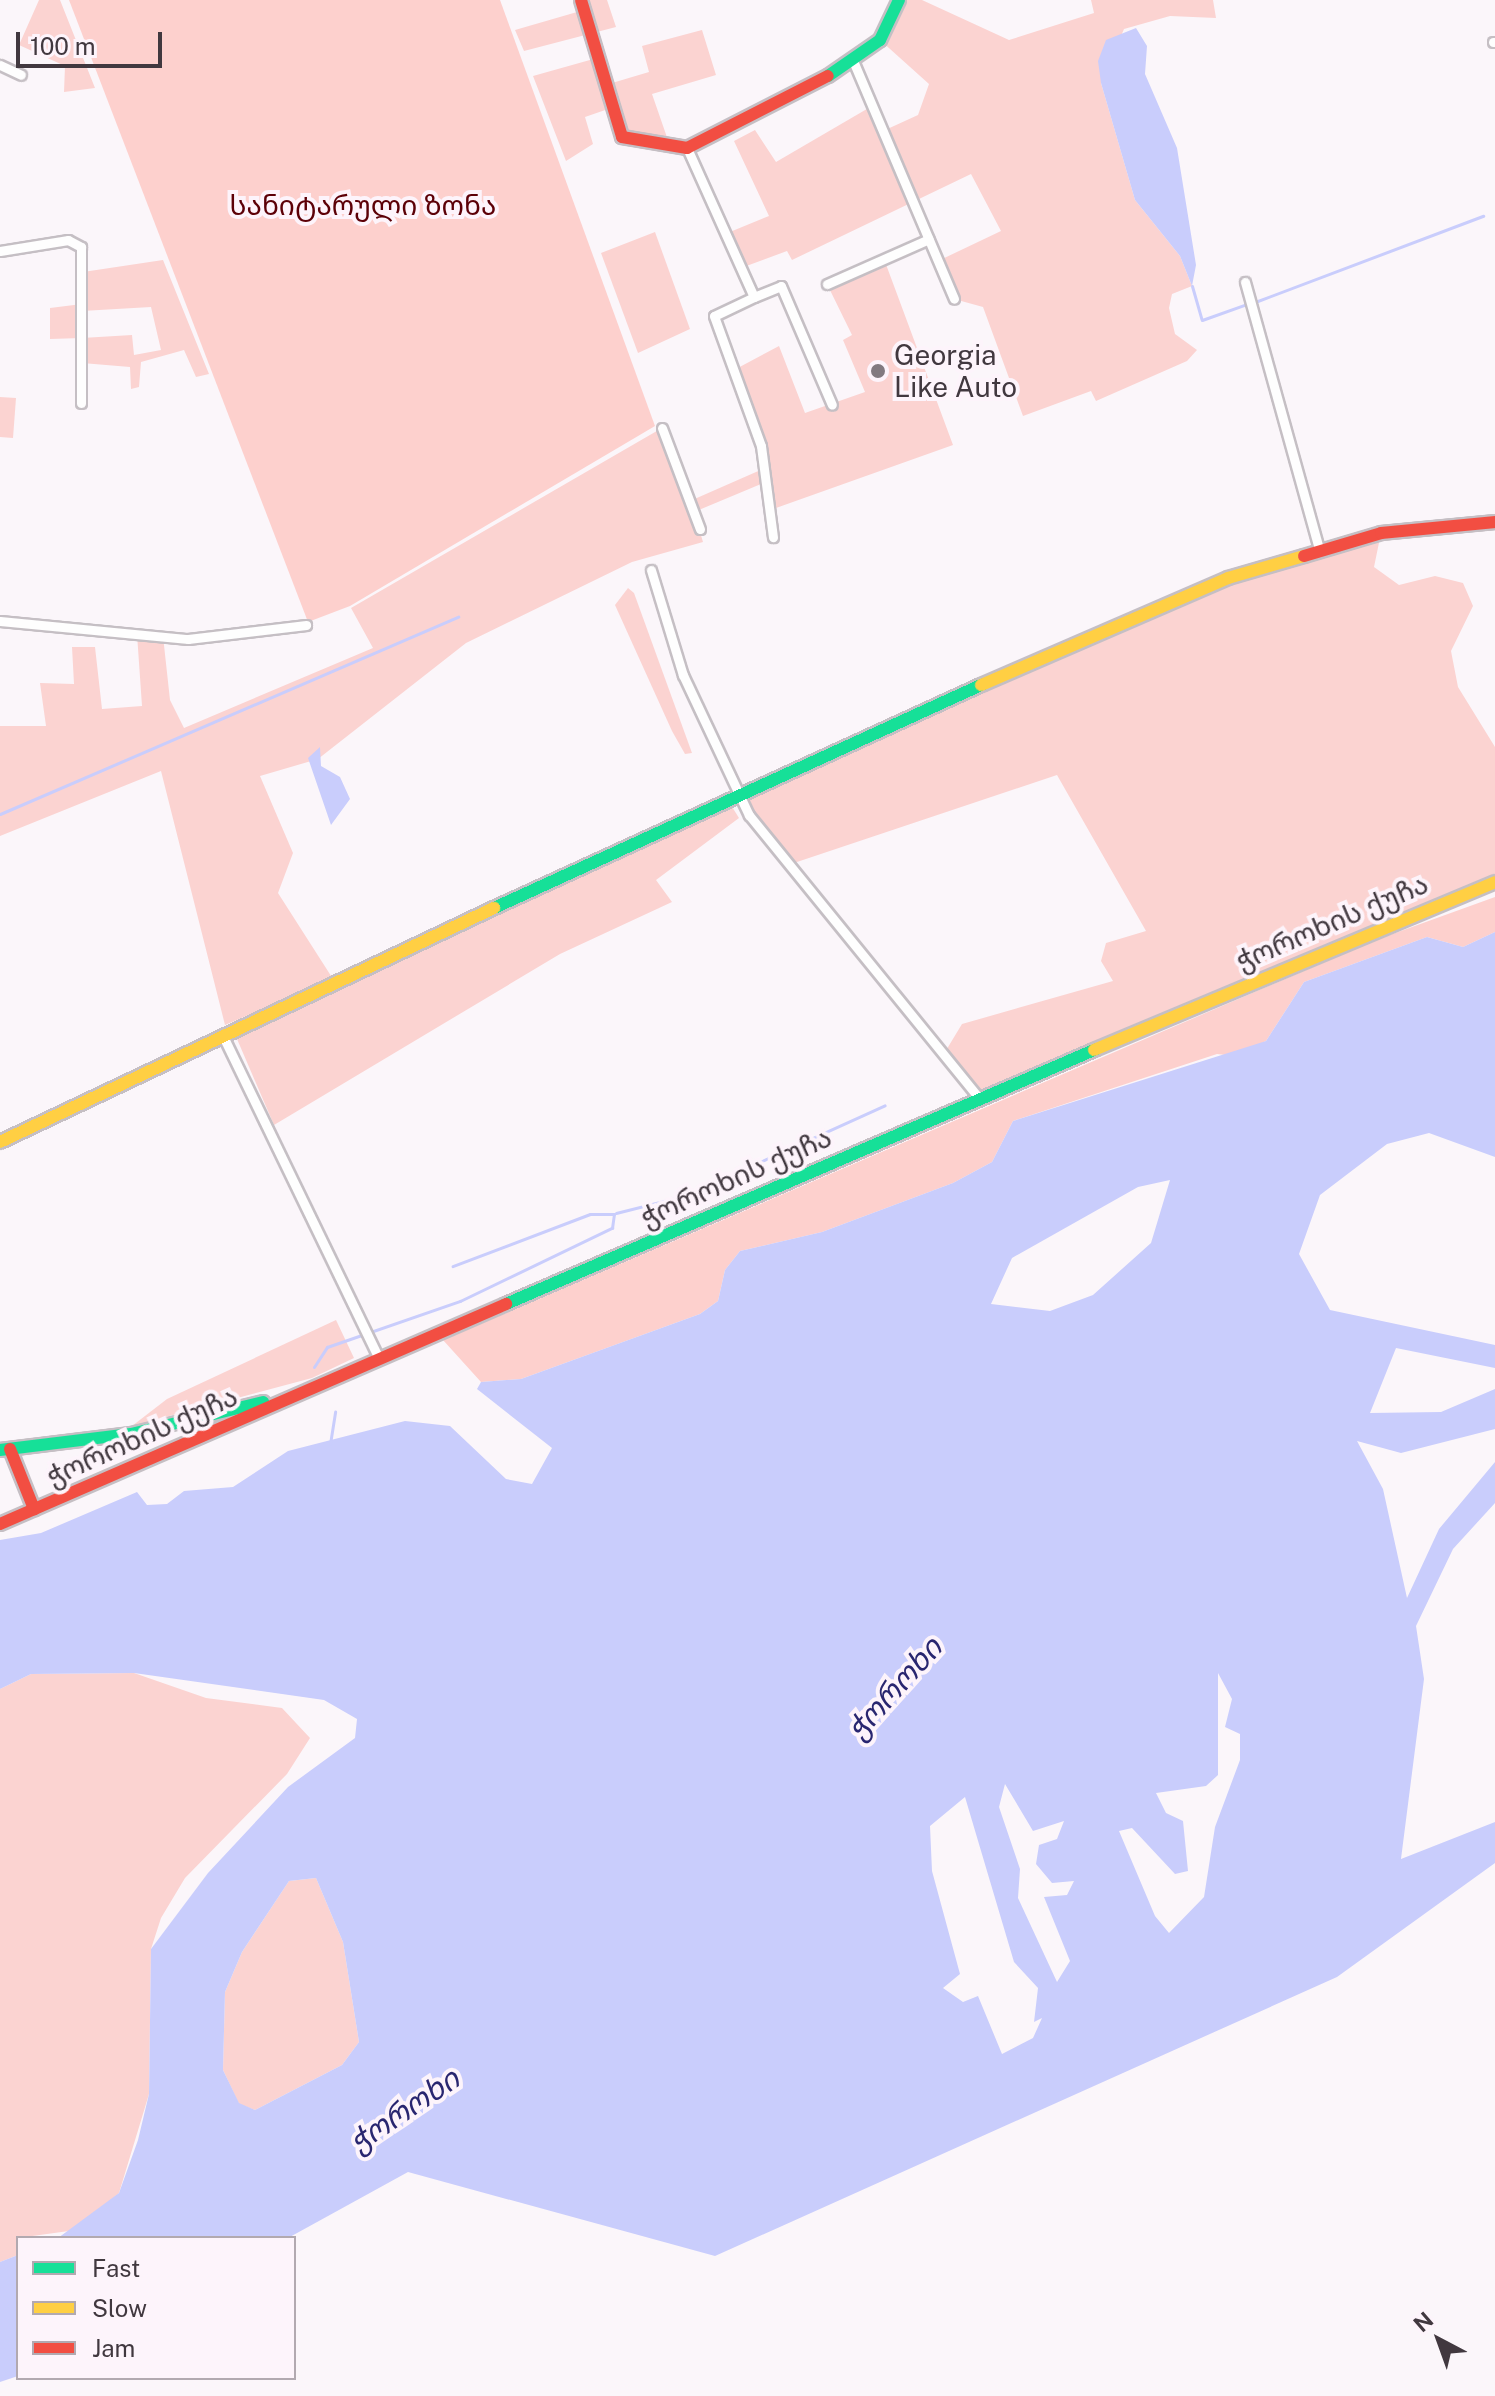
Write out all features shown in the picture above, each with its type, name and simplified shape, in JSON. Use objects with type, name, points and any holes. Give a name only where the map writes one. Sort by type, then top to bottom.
[{"type":"street","points":[[581,0],[622,137],[687,148],[854,63],[880,40],[899,0]]},
{"type":"street","points":[[854,63],[954,299]]},
{"type":"street","points":[[0,65],[21,75]]},
{"type":"street","points":[[687,148],[754,297]]},
{"type":"street","points":[[827,284],[929,239]]},
{"type":"street","points":[[0,251],[68,240],[81,247],[81,403]]},
{"type":"street","points":[[1245,282],[1319,548]]},
{"type":"street","points":[[773,537],[761,446],[714,316],[781,286],[832,405]]},
{"type":"street","points":[[662,428],[700,529]]},
{"type":"street","points":[[0,1142],[738,792],[1228,578],[1319,548],[1426,525],[1495,522]]},
{"type":"street","points":[[651,570],[683,675],[738,792],[785,866],[979,1098]]},
{"type":"street","points":[[0,621],[188,639],[306,625]]},
{"type":"street","name":"ჭოროხის ქუჩა","points":[[0,1524],[979,1098],[1495,882]]},
{"type":"street","points":[[223,1036],[379,1359]]},
{"type":"street","points":[[34,1509],[5,1450],[131,1434],[320,1385]]},
{"type":"shaded area","points":[[39,0],[60,0],[95,88],[64,92],[65,66],[19,45]]},
{"type":"shaded area","points":[[582,0],[607,0],[616,27],[524,51],[515,30],[584,10]]},
{"type":"shaded area","points":[[899,0],[922,0],[1009,40],[1094,13],[1091,0],[1213,0],[1216,18],[1170,16],[1124,29],[1101,83],[1135,200],[1180,256],[1192,286],[1172,294],[1169,308],[1175,334],[1197,350],[1187,361],[1096,401],[1091,391],[1023,416],[983,307],[954,299],[938,261],[1001,231],[971,174],[792,260],[787,251],[741,268],[725,234],[769,216],[734,141],[755,130],[776,162],[872,106],[883,131],[918,115],[929,84],[880,40]]},
{"type":"shaded area","points":[[702,30],[716,75],[652,94],[670,146],[626,135],[612,83],[649,72],[642,46]]},
{"type":"shaded area","points":[[597,58],[611,108],[585,117],[593,144],[566,161],[533,76]]},
{"type":"shaded area","points":[[655,232],[690,329],[638,353],[601,253]]},
{"type":"shaded area","points":[[884,259],[953,445],[776,508],[770,509],[766,482],[694,512],[703,542],[632,562],[466,643],[318,759],[260,776],[293,853],[278,893],[333,979],[225,1025],[161,771],[0,836],[0,726],[46,726],[40,683],[74,684],[72,647],[95,647],[102,709],[142,706],[137,634],[163,636],[170,700],[184,728],[373,648],[351,608],[662,428],[690,501],[765,468],[734,370],[779,346],[805,413],[865,392],[843,340],[852,335],[827,284]]},
{"type":"shaded area","points":[[163,260],[209,374],[196,377],[184,350],[141,362],[139,387],[131,389],[130,367],[82,363],[82,338],[50,339],[50,308],[82,304],[83,272]],"holes":[[[151,307],[161,350],[134,355],[132,335],[82,338],[82,311]]]},
{"type":"shaded area","points":[[0,397],[16,398],[13,438],[0,437]]},
{"type":"shaded area","points":[[1381,533],[1374,567],[1399,585],[1435,576],[1463,583],[1473,606],[1451,651],[1458,687],[1495,747],[1495,882],[979,1098],[942,1057],[962,1024],[1113,981],[1101,961],[1106,943],[1146,931],[1057,775],[785,866],[738,792],[1228,578]]},
{"type":"shaded area","points":[[628,588],[634,593],[692,753],[685,754],[672,731],[615,605]]},
{"type":"shaded area","points":[[729,802],[739,818],[656,880],[672,902],[560,954],[274,1125],[237,1039]]},
{"type":"shaded area","points":[[336,1320],[354,1358],[312,1378],[132,1426],[167,1399]]},
{"type":"shaded area","points":[[134,1673],[206,1698],[282,1708],[310,1738],[287,1774],[185,1878],[161,1918],[151,1949],[149,2094],[119,2193],[76,2230],[16,2236],[16,2256],[0,2262],[0,1689],[31,1674]]},
{"type":"shaded area","points":[[316,1878],[343,1942],[359,2042],[342,2065],[255,2110],[239,2104],[223,2070],[225,1992],[242,1952],[289,1881]]},
{"type":"green space","name":"სანიტარული ზონა","points":[[69,0],[500,0],[655,426],[350,606],[308,622]]},
{"type":"green space","points":[[1495,897],[1495,932],[1463,947],[1427,937],[1304,982],[1266,1041],[1235,1056],[1217,1054],[1013,1121],[992,1162],[953,1183],[822,1232],[740,1251],[725,1270],[718,1301],[700,1314],[521,1379],[481,1382],[443,1340],[1376,940]]},
{"type":"water","points":[[1136,28],[1147,46],[1145,74],[1177,148],[1196,265],[1192,286],[1180,256],[1135,200],[1101,83],[1098,61],[1106,40]]},
{"type":"water","points":[[320,747],[321,766],[340,777],[350,799],[331,825],[308,758]]},
{"type":"water","name":"ჭოროხი","points":[[1495,932],[1495,1157],[1429,1133],[1387,1144],[1320,1195],[1299,1254],[1330,1310],[1495,1345],[1495,1368],[1396,1348],[1370,1413],[1441,1412],[1495,1389],[1495,1429],[1401,1453],[1357,1441],[1383,1489],[1407,1598],[1439,1529],[1495,1462],[1495,1503],[1453,1549],[1416,1626],[1424,1679],[1401,1859],[1495,1822],[1495,1863],[1337,1977],[715,2256],[408,2172],[292,2236],[61,2236],[119,2193],[138,2140],[149,2094],[151,1949],[208,1873],[288,1787],[355,1738],[357,1719],[324,1700],[134,1673],[31,1674],[0,1689],[0,1540],[41,1533],[137,1492],[147,1505],[167,1504],[184,1491],[233,1487],[288,1451],[405,1421],[450,1426],[506,1479],[532,1484],[552,1448],[477,1389],[481,1382],[521,1379],[700,1314],[718,1301],[725,1270],[740,1251],[822,1232],[953,1183],[992,1162],[1013,1121],[1266,1041],[1304,982],[1427,937],[1463,947]],"holes":[[[1170,1180],[1151,1243],[1093,1295],[1050,1311],[991,1304],[1012,1258],[1138,1187]],[[1218,1673],[1232,1699],[1225,1727],[1240,1734],[1240,1760],[1215,1827],[1204,1897],[1169,1933],[1155,1916],[1119,1831],[1132,1828],[1175,1874],[1188,1871],[1183,1821],[1166,1813],[1156,1793],[1206,1786],[1218,1775]],[[1005,1784],[1033,1831],[1064,1821],[1057,1839],[1039,1845],[1036,1864],[1052,1883],[1074,1881],[1067,1895],[1044,1897],[1070,1961],[1057,1982],[1018,1898],[1020,1869],[999,1807]],[[965,1797],[1014,1962],[1038,1988],[1034,2022],[1042,2018],[1033,2038],[1002,2054],[978,1996],[963,2002],[943,1988],[960,1974],[932,1871],[930,1826]],[[316,1878],[343,1942],[359,2042],[342,2065],[255,2110],[239,2103],[223,2070],[225,1992],[242,1952],[289,1881]]]},
{"type":"water","points":[[16,2256],[16,2377],[0,2382],[0,2262]]},
{"type":"waterway","points":[[1255,302],[1483,216]]},
{"type":"waterway","points":[[1192,286],[1202,320],[1247,304]]},
{"type":"waterway","points":[[0,814],[458,617]]},
{"type":"waterway","points":[[616,1213],[687,1195],[885,1105]]},
{"type":"waterway","points":[[314,1367],[327,1347],[460,1301],[612,1228],[614,1214],[590,1214],[453,1266]]},
{"type":"waterway","points":[[330,1444],[335,1411]]},
{"type":"traffic: fast","points":[[828,76],[880,40],[899,0]]},
{"type":"traffic: fast","points":[[494,908],[981,685]]},
{"type":"traffic: fast","points":[[506,1304],[1094,1050]]},
{"type":"traffic: fast","points":[[0,1450],[131,1434],[263,1402]]},
{"type":"traffic: slow","points":[[981,685],[1228,578],[1304,556]]},
{"type":"traffic: slow","points":[[1094,1050],[1495,882]]},
{"type":"traffic: slow","points":[[0,1142],[494,908]]},
{"type":"traffic: jam","points":[[581,0],[622,137],[687,148],[828,76]]},
{"type":"traffic: jam","points":[[1304,556],[1381,533],[1495,522]]},
{"type":"traffic: jam","points":[[0,1524],[506,1304]]},
{"type":"traffic: jam","points":[[10,1449],[34,1509]]},
{"type":"place","name":"Georgia Like Auto","points":[[878,371]]}]
